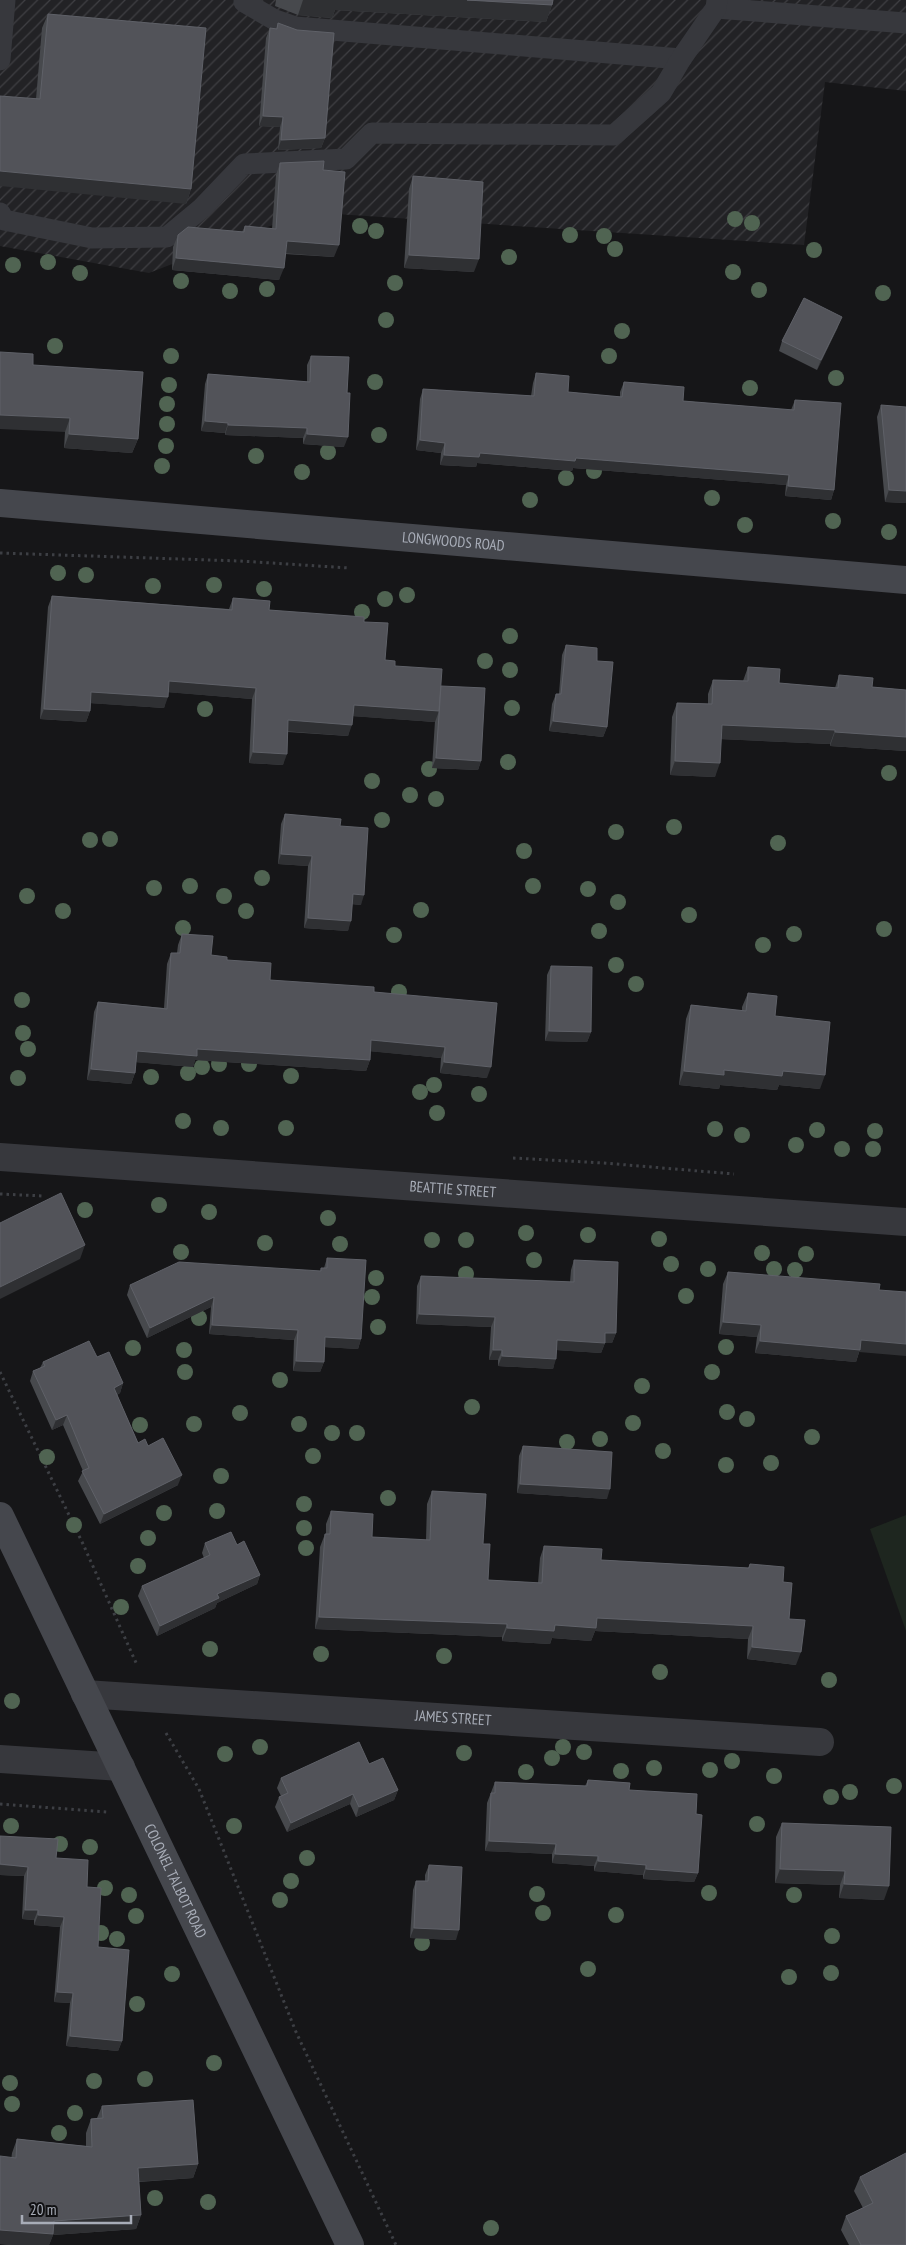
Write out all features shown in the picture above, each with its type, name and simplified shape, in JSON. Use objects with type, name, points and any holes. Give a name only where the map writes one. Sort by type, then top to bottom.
[{"type":"main road","name":"LONGWOODS ROAD","points":[[0,503],[906,580]]},
{"type":"main road","name":"COLONEL TALBOT ROAD","points":[[0,1516],[350,2245]]},
{"type":"street","name":"BEATTIE STREET","points":[[0,1157],[906,1222]]},
{"type":"street","name":"JAMES STREET","points":[[86,1694],[820,1742]]},
{"type":"street","points":[[0,1759],[121,1767]]},
{"type":"lane","points":[[0,60],[5,0]]},
{"type":"lane","points":[[240,1],[275,20],[295,27],[681,59]]},
{"type":"lane","points":[[0,213],[4,220],[92,238],[167,237],[202,208],[244,164],[346,159],[372,133],[614,135],[661,93],[717,4],[906,23]]},
{"type":"path","points":[[0,1372],[84,1544],[166,1732],[199,1789],[296,2032],[396,2245]]},
{"type":"path","points":[[0,1804],[113,1813]]},
{"type":"shaded area","points":[[0,0],[906,0],[906,91],[825,82],[804,245],[306,212],[149,273],[0,246]]},
{"type":"shaded area","points":[[906,1515],[906,1631],[870,1529]]},
{"type":"building","points":[[467,0],[553,0],[552,5]]},
{"type":"building","points":[[48,14],[206,28],[191,189],[0,171],[0,96],[40,99]]},
{"type":"building","points":[[278,23],[297,30],[334,33],[325,138],[281,140],[283,117],[263,116],[270,28],[277,29]]},
{"type":"building","points":[[324,161],[323,170],[345,172],[339,245],[287,241],[284,268],[176,258],[178,235],[188,227],[244,232],[245,226],[276,229],[280,163]]},
{"type":"building","points":[[413,176],[483,182],[479,259],[409,255]]},
{"type":"building","points":[[804,298],[842,317],[821,360],[782,341]]},
{"type":"building","points":[[0,352],[33,354],[33,365],[143,372],[138,439],[69,434],[70,418],[0,415]]},
{"type":"building","points":[[311,356],[349,357],[347,393],[350,393],[348,437],[307,434],[307,428],[228,425],[228,423],[205,421],[208,374],[310,382]]},
{"type":"building","points":[[536,373],[569,376],[568,392],[622,397],[624,382],[684,387],[683,401],[794,410],[795,400],[841,403],[834,490],[788,486],[789,475],[576,458],[575,461],[480,453],[479,457],[444,455],[445,443],[420,440],[423,389],[534,396]]},
{"type":"building","points":[[881,405],[906,407],[906,491],[889,490]]},
{"type":"building","points":[[52,596],[232,610],[233,598],[270,601],[269,610],[364,617],[364,622],[388,623],[385,660],[395,661],[395,666],[442,669],[439,711],[354,705],[352,725],[288,720],[287,754],[253,752],[256,688],[169,681],[168,697],[91,692],[90,711],[44,709]]},
{"type":"building","points":[[566,645],[597,648],[597,661],[613,662],[607,727],[553,721],[556,694],[561,694]]},
{"type":"building","points":[[748,667],[780,669],[779,683],[838,688],[839,675],[873,678],[872,687],[906,690],[906,737],[835,732],[835,730],[722,725],[720,763],[675,761],[677,703],[712,704],[713,680],[748,681]]},
{"type":"building","points":[[441,686],[485,688],[481,761],[436,758]]},
{"type":"building","points":[[285,814],[341,819],[340,826],[368,828],[364,895],[353,894],[351,921],[308,918],[312,856],[281,854]]},
{"type":"building","points":[[182,934],[213,936],[211,955],[227,957],[227,960],[271,963],[270,980],[374,987],[374,992],[497,1003],[491,1067],[444,1062],[445,1047],[371,1040],[370,1060],[197,1049],[197,1056],[137,1051],[135,1073],[91,1069],[98,1002],[167,1009],[171,953],[180,953]]},
{"type":"building","points":[[551,966],[592,967],[591,1032],[549,1031]]},
{"type":"building","points":[[748,993],[777,996],[775,1016],[830,1022],[825,1075],[783,1071],[782,1076],[724,1070],[724,1075],[684,1071],[691,1005],[746,1011]]},
{"type":"building","points":[[61,1193],[85,1245],[0,1287],[0,1223]]},
{"type":"building","points":[[327,1258],[366,1260],[361,1339],[325,1337],[324,1362],[296,1361],[298,1330],[212,1325],[214,1297],[150,1328],[130,1285],[179,1262],[321,1271],[321,1268],[327,1268]]},
{"type":"building","points":[[574,1260],[618,1262],[616,1333],[605,1333],[605,1343],[557,1340],[556,1359],[502,1356],[502,1350],[493,1350],[495,1317],[419,1314],[421,1276],[574,1282]]},
{"type":"building","points":[[728,1272],[880,1284],[879,1290],[906,1292],[906,1344],[861,1340],[860,1350],[760,1341],[761,1325],[723,1322]]},
{"type":"building","points":[[89,1341],[97,1357],[109,1352],[123,1383],[114,1388],[138,1443],[145,1439],[148,1446],[163,1438],[182,1475],[104,1514],[82,1471],[89,1468],[67,1415],[56,1420],[33,1371],[45,1366],[43,1362]]},
{"type":"building","points":[[523,1446],[612,1452],[610,1489],[520,1484]]},
{"type":"building","points":[[432,1491],[486,1494],[483,1544],[490,1544],[488,1580],[542,1583],[544,1546],[602,1549],[601,1560],[749,1568],[750,1564],[784,1567],[783,1582],[792,1583],[789,1619],[805,1620],[801,1652],[752,1647],[753,1626],[597,1618],[596,1628],[555,1625],[554,1631],[507,1628],[507,1624],[319,1617],[325,1534],[330,1534],[331,1511],[373,1514],[372,1537],[430,1540]]},
{"type":"building","points":[[231,1532],[237,1545],[244,1541],[260,1575],[217,1594],[219,1598],[160,1626],[142,1586],[210,1555],[205,1543]]},
{"type":"building","points":[[359,1742],[369,1764],[383,1758],[398,1790],[359,1807],[353,1794],[291,1823],[279,1797],[288,1793],[281,1778]]},
{"type":"building","points":[[588,1780],[630,1783],[629,1790],[697,1794],[696,1814],[702,1815],[698,1873],[646,1869],[646,1865],[598,1861],[598,1856],[555,1854],[556,1844],[489,1841],[491,1793],[495,1793],[495,1782],[587,1786]]},
{"type":"building","points":[[782,1823],[891,1827],[889,1886],[844,1884],[845,1871],[780,1869]]},
{"type":"building","points":[[0,1836],[58,1839],[56,1858],[88,1860],[87,1887],[101,1888],[98,1947],[129,1950],[122,2041],[70,2036],[73,1993],[57,1992],[64,1917],[38,1915],[38,1910],[25,1910],[28,1867],[0,1864]]},
{"type":"building","points":[[429,1865],[462,1867],[459,1930],[414,1928],[416,1881],[428,1881]]},
{"type":"building","points":[[193,2100],[198,2164],[138,2168],[141,2215],[54,2221],[53,2234],[0,2230],[0,2156],[16,2158],[17,2139],[92,2147],[91,2119],[103,2118],[102,2106]]},
{"type":"building","points":[[906,2153],[906,2245],[861,2245],[846,2216],[873,2203],[860,2177]]}]
